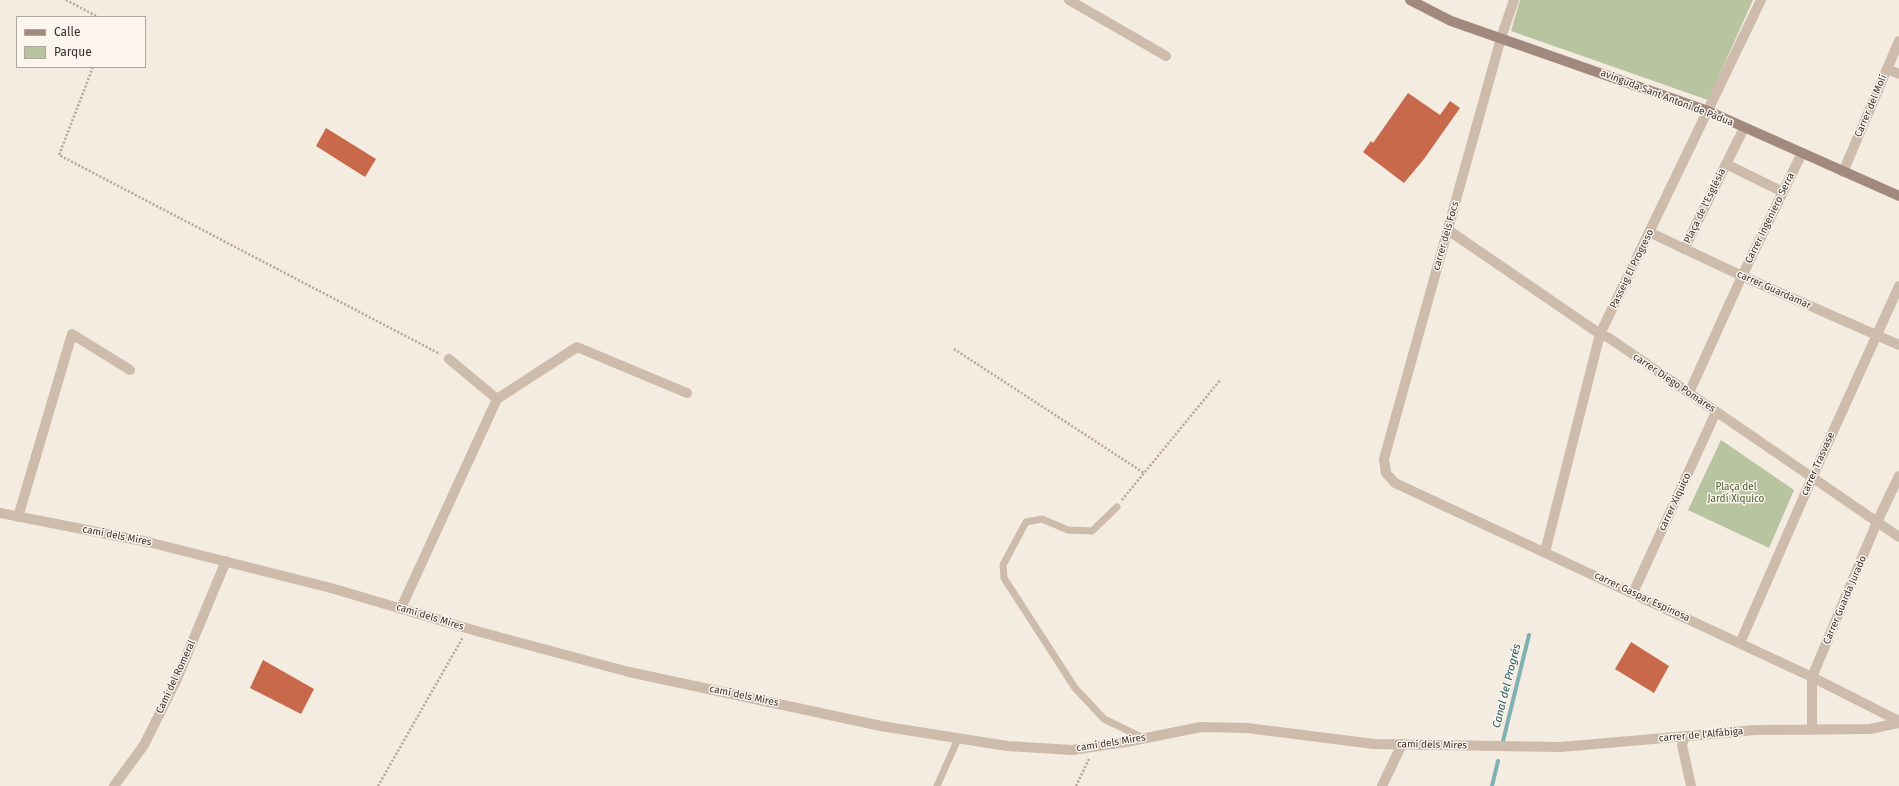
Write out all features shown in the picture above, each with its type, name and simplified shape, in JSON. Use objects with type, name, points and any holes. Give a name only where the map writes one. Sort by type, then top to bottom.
[{"type":"main road","name":"avinguda Sant Antoni de Pàdua","points":[[1410,0],[1451,21],[1708,111],[1899,196]]},
{"type":"street","points":[[1069,0],[1166,56]]},
{"type":"street","name":"carrer dels Focs","points":[[1386,473],[1384,459],[1501,38],[1514,0]]},
{"type":"street","name":"Passeig El Progreso","points":[[1545,552],[1600,334],[1761,0]]},
{"type":"street","name":"Carrer del Molí","points":[[1843,172],[1899,41]]},
{"type":"street","points":[[1887,69],[1899,74]]},
{"type":"street","name":"Plaça de l'Església","points":[[1684,249],[1744,128]]},
{"type":"street","name":"Carrer Ingeniero Serra","points":[[1689,393],[1742,276],[1802,153]]},
{"type":"street","name":"Plaça de l'Església","points":[[1726,164],[1783,192]]},
{"type":"street","name":"carrer Diego Pomares","points":[[1448,230],[1600,334],[1609,338],[1899,537]]},
{"type":"street","name":"carrer Guardamar","points":[[1649,232],[1742,276],[1899,345]]},
{"type":"street","name":"carrer Trasvase","points":[[1740,643],[1812,478],[1899,286]]},
{"type":"street","points":[[18,517],[72,334],[130,370]]},
{"type":"street","points":[[401,608],[497,399],[577,347],[687,394]]},
{"type":"street","points":[[449,359],[497,399]]},
{"type":"street","name":"carrer Xiquico","points":[[1633,593],[1716,412]]},
{"type":"street","name":"carrer Gaspar Espinosa","points":[[1386,473],[1395,483],[1812,677],[1899,722]]},
{"type":"street","name":"Carrer Guarda Jurado","points":[[1812,730],[1812,677],[1877,522],[1899,476]]},
{"type":"street","name":"camí dels Mires","points":[[0,513],[148,542],[226,561],[331,588],[468,628],[629,672],[881,726],[958,739],[1007,746],[1072,750],[1201,727],[1239,727],[1374,744],[1503,746]]},
{"type":"street","name":"Camí del Romeral","points":[[114,786],[144,745],[176,681],[226,561]]},
{"type":"street","name":"carrer de l'Alfàbiga","points":[[1503,746],[1562,746],[1756,730],[1870,728],[1899,722]]},
{"type":"street","points":[[1685,736],[1682,745],[1691,786]]},
{"type":"street","points":[[1382,786],[1402,744]]},
{"type":"lane","points":[[1117,507],[1092,531],[1068,530],[1042,519],[1026,522],[1003,564],[1004,578],[1075,688],[1104,719],[1143,738]]},
{"type":"lane","points":[[937,786],[958,739]]},
{"type":"path","points":[[66,0],[96,16]]},
{"type":"path","points":[[93,68],[60,155],[449,359]]},
{"type":"path","points":[[954,349],[1144,473]]},
{"type":"path","points":[[1117,507],[1221,378]]},
{"type":"path","points":[[378,786],[468,628]]},
{"type":"path","points":[[1076,786],[1095,746]]},
{"type":"green space","points":[[1520,0],[1753,0],[1708,100],[1511,31]]},
{"type":"green space","name":"Plaça del Jardí Xiquico","points":[[1721,440],[1794,490],[1769,548],[1688,510]]},
{"type":"building","points":[[1408,93],[1440,115],[1450,101],[1460,108],[1424,159],[1404,183],[1363,152],[1371,141],[1373,143]]},
{"type":"building","points":[[326,128],[376,159],[365,177],[316,146]]},
{"type":"building","points":[[1631,642],[1669,666],[1654,693],[1615,669]]},
{"type":"building","points":[[263,660],[314,689],[301,714],[250,688]]},
{"type":"waterway","name":"Canal del Progrés","points":[[1503,741],[1529,635]]},
{"type":"waterway","name":"Canal del Progrés","points":[[1492,786],[1498,761]]}]
